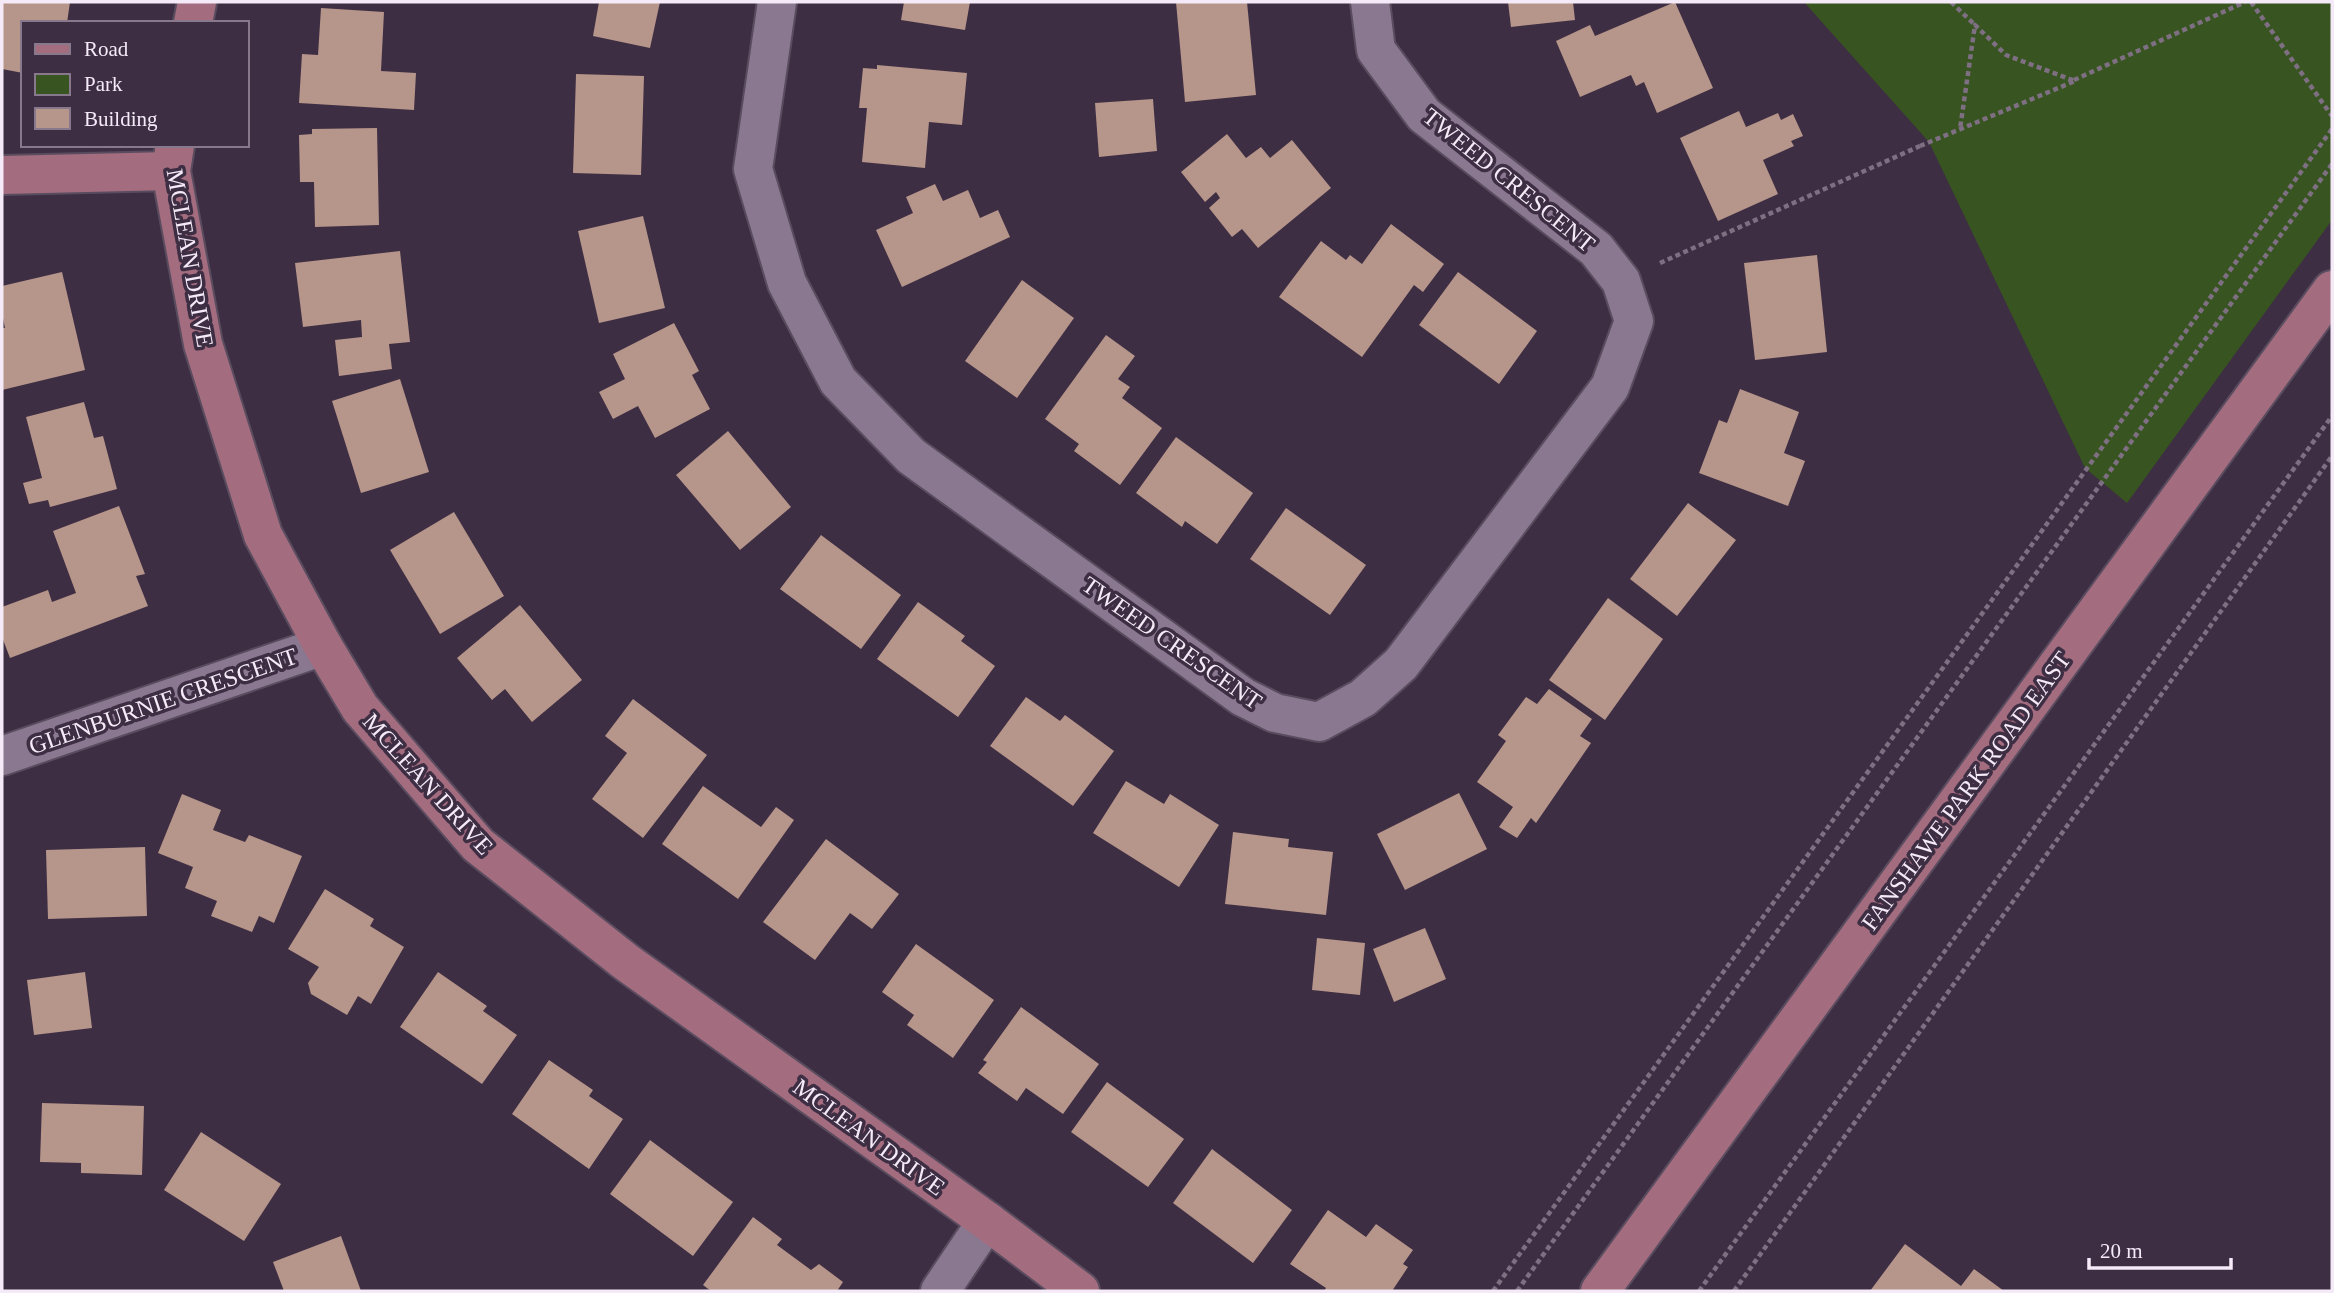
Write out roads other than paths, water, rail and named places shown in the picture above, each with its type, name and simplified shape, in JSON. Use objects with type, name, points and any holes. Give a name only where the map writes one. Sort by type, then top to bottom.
[{"type":"street","points":[[194,21],[197,2]]},
{"type":"street","name":"TWEED CRESCENT","points":[[777,2],[753,169],[787,283],[838,382],[911,456],[1243,697],[1275,713],[1319,722],[1363,698],[1401,664],[1610,387],[1634,321],[1621,281],[1597,249],[1424,115],[1376,50],[1370,2]]},
{"type":"street","points":[[2,175],[173,158]]},
{"type":"street","name":"MCLEAN DRIVE","points":[[173,158],[203,344],[263,535],[360,708],[478,845],[625,962],[987,1221],[1080,1291]]},
{"type":"street","name":"FANSHAWE PARK ROAD EAST","points":[[1601,1291],[2332,290]]},
{"type":"street","name":"GLENBURNIE CRESCENT","points":[[2,756],[323,646]]},
{"type":"street","points":[[940,1291],[987,1221]]}]
